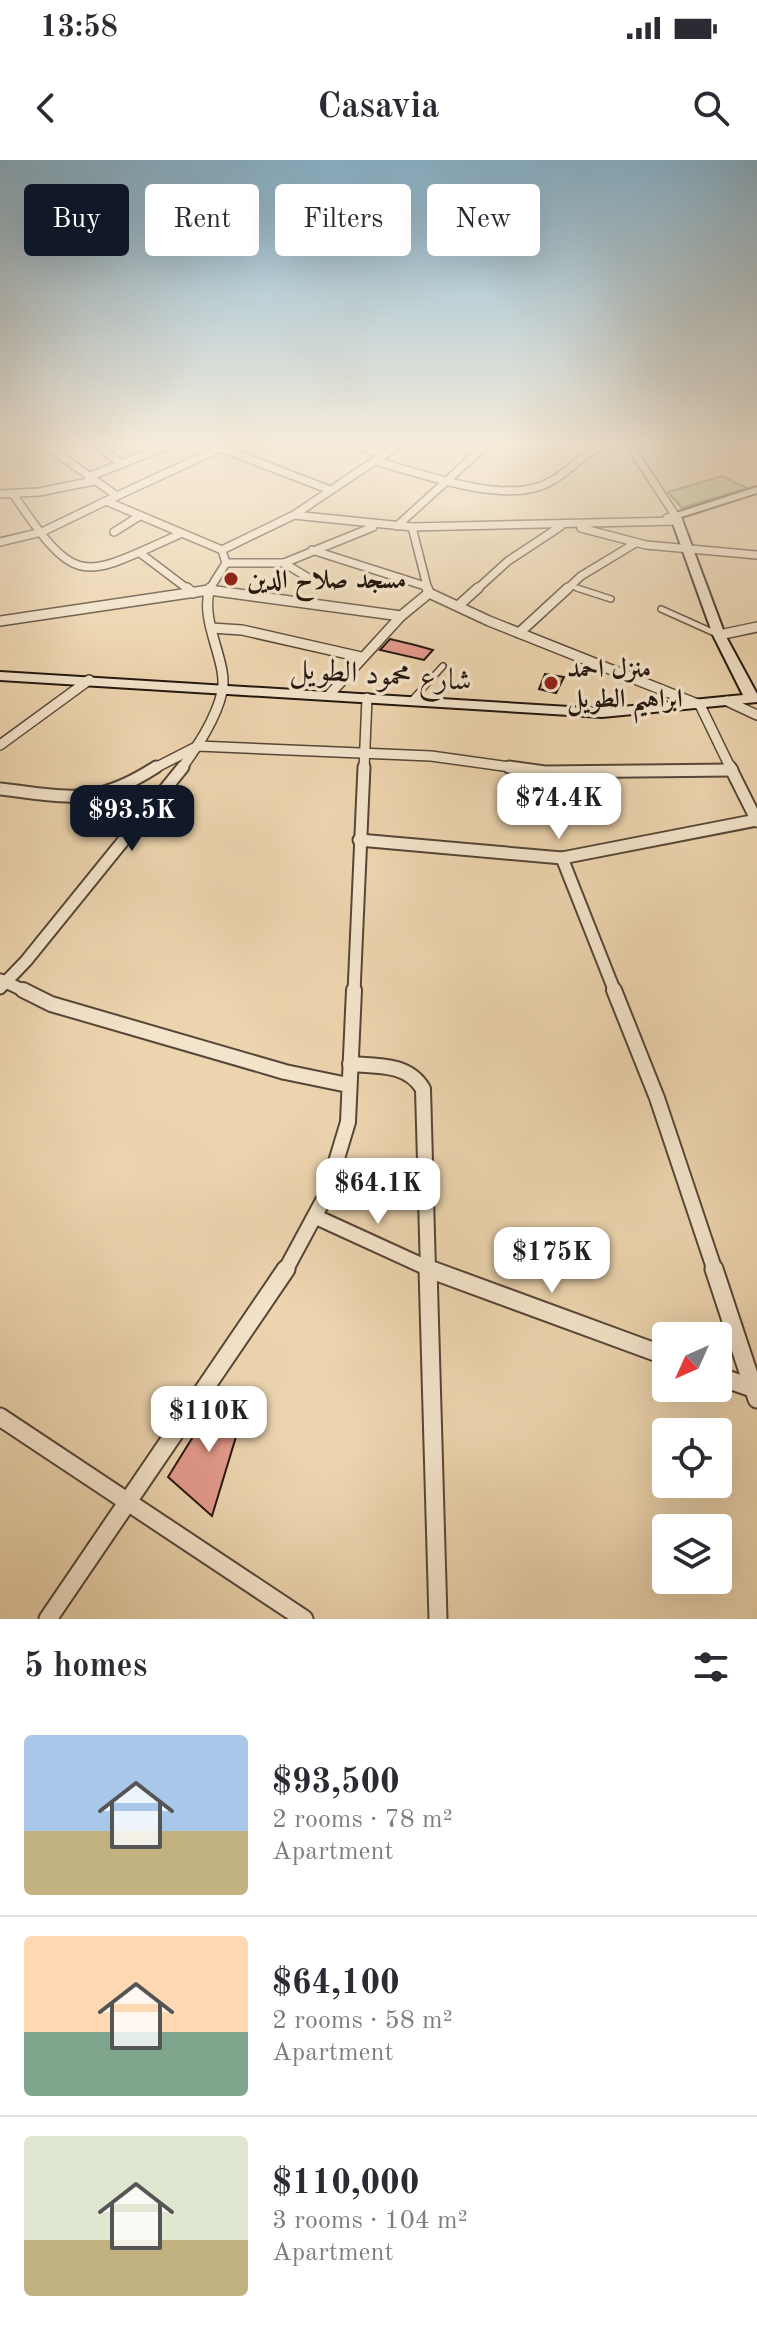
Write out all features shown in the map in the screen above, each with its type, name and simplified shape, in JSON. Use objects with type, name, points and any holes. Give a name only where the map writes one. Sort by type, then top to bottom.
[{"type":"street","points":[[28,514],[51,549],[90,570],[140,553],[180,534]]},
{"type":"street","points":[[0,542],[42,532],[79,514]]},
{"type":"street","points":[[132,514],[222,550],[294,515],[377,526],[412,527],[578,526],[659,521],[690,514]]},
{"type":"street","points":[[397,526],[410,514]]},
{"type":"street","points":[[674,514],[719,635],[754,698]]},
{"type":"street","points":[[114,532],[138,517]]},
{"type":"street","points":[[226,563],[284,563],[377,526]]},
{"type":"street","points":[[458,606],[508,561],[562,526]]},
{"type":"street","points":[[578,526],[634,544],[757,555]]},
{"type":"street","points":[[412,527],[427,590]]},
{"type":"street","points":[[519,633],[570,586],[634,544]]},
{"type":"street","points":[[222,550],[226,563],[209,590],[207,611],[223,690],[198,746],[2,983],[51,1004],[285,1072],[348,1085]]},
{"type":"street","points":[[312,550],[427,590],[519,633],[700,705],[757,820],[562,858],[359,840]]},
{"type":"street","points":[[140,553],[193,593]]},
{"type":"street","points":[[284,563],[307,577],[305,582]]},
{"type":"street","points":[[0,621],[209,590],[401,616]]},
{"type":"street","points":[[329,695],[361,657],[427,590]]},
{"type":"street","points":[[719,635],[757,627]]},
{"type":"street","points":[[211,628],[242,630],[361,657]]},
{"type":"street","name":"شارع محمود الطويل","points":[[0,676],[602,713],[754,698]]},
{"type":"street","points":[[0,745],[89,680]]},
{"type":"street","points":[[48,1619],[294,1258],[331,1182],[348,1122],[367,698]]},
{"type":"street","points":[[727,701],[757,715]]},
{"type":"street","points":[[0,789],[80,797],[104,795],[181,752],[198,746],[431,756],[535,772],[732,770]]},
{"type":"street","points":[[562,858],[657,1098],[756,1392]]},
{"type":"street","points":[[350,1064],[408,1072],[420,1080],[423,1089],[425,1268],[438,1619]]},
{"type":"street","points":[[316,1217],[425,1268],[652,1351]]},
{"type":"street","points":[[732,1382],[756,1392]]},
{"type":"street","points":[[0,1417],[128,1498],[304,1619]]},
{"type":"lane","points":[[570,586],[611,599]]},
{"type":"lane","points":[[661,609],[719,635]]},
{"type":"lane","points":[[411,701],[443,666]]},
{"type":"building","points":[[390,639],[433,650],[424,660],[380,650]]},
{"type":"building","name":"منزل احمد ابراهيم الطويل","points":[[545,674],[564,677],[556,693],[539,689]]},
{"type":"building","points":[[220,1393],[245,1407],[212,1516],[168,1477]]},
{"type":"place","name":"مسجد صلاح الدين","points":[[231,579]]},
{"type":"place","name":"منزل احمد ابراهيم الطويل","points":[[551,683]]}]
